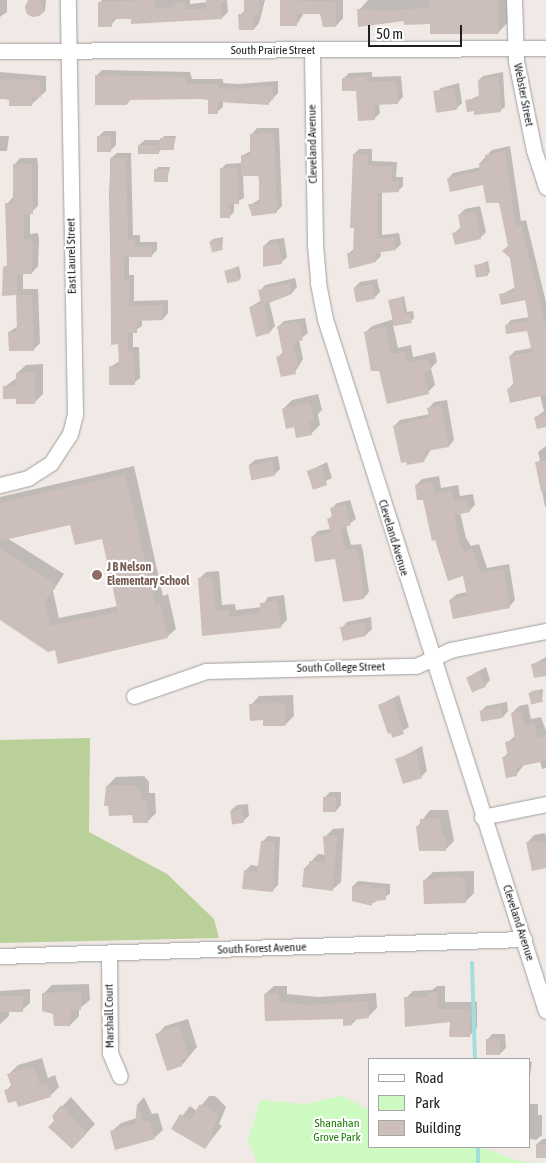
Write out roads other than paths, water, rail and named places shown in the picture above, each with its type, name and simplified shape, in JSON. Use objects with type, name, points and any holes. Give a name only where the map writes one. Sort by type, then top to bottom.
[{"type":"street","name":"East Laurel Street","points":[[7,483],[28,478],[51,463],[70,434],[74,414],[68,0]]},
{"type":"street","name":"Webster Street","points":[[514,0],[515,48],[534,150],[546,187]]},
{"type":"street","name":"South Prairie Street","points":[[0,51],[312,52],[546,48]]},
{"type":"street","name":"Cleveland Avenue","points":[[312,52],[318,283],[325,320],[431,658],[546,1011]]},
{"type":"street","name":"South College Street","points":[[134,696],[206,671],[416,666],[450,650],[546,631]]},
{"type":"street","points":[[482,817],[546,804]]},
{"type":"street","name":"South Forest Avenue","points":[[0,956],[109,954],[524,939]]},
{"type":"street","name":"Marshall Court","points":[[109,954],[110,1053],[120,1076]]},
{"type":"waterway","points":[[472,963],[475,1058]]},
{"type":"waterway","points":[[478,1148],[478,1163]]},
{"type":"place","name":"J B Nelson Elementary School","points":[[97,575]]},
{"type":"park label","name":"Shanahan Grove Park","points":[[337,1131]]}]
